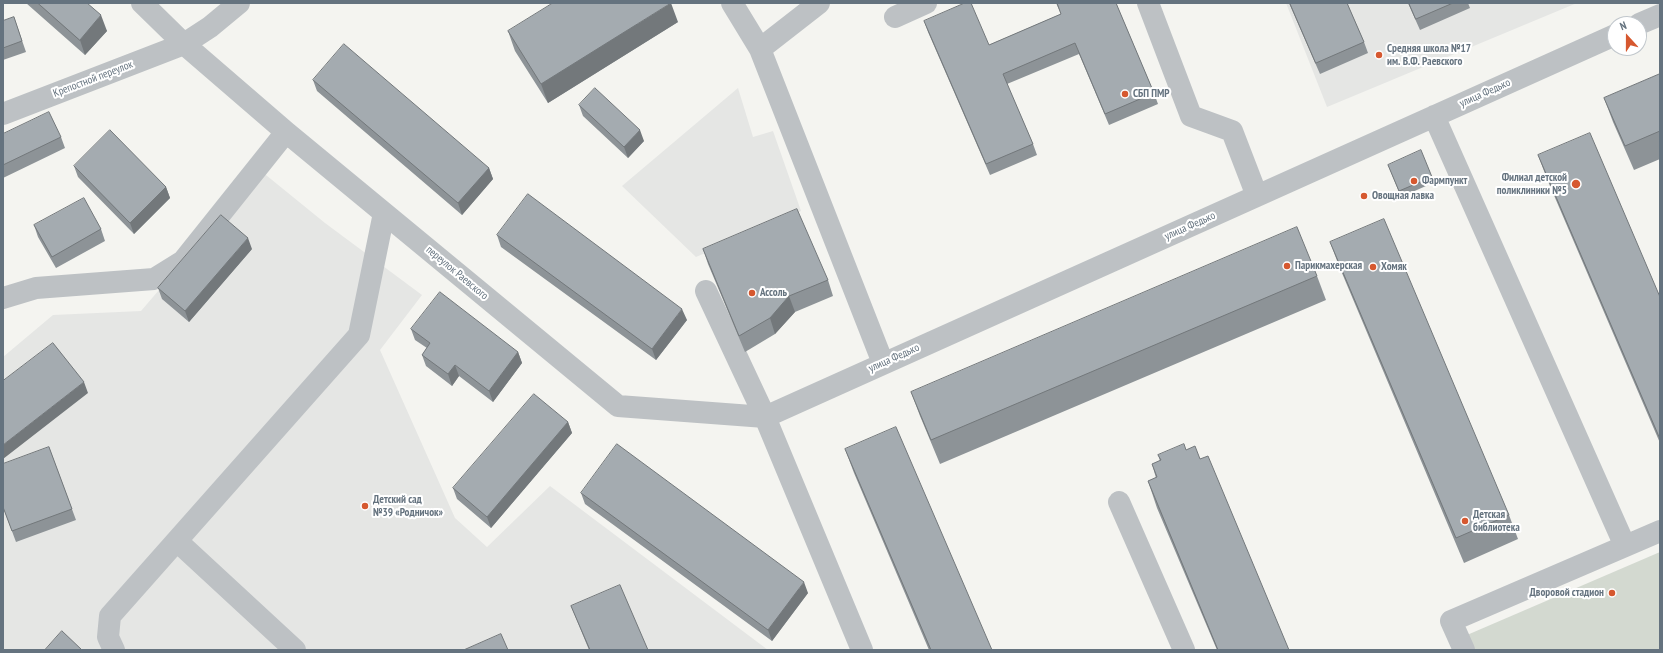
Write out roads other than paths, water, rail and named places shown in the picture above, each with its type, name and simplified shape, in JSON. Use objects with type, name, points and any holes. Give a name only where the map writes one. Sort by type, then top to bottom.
[{"type":"street","name":"переулок Раевского","points":[[142,3],[184,44],[286,132],[618,406],[764,416]]},
{"type":"street","points":[[184,44],[210,27],[239,3]]},
{"type":"street","points":[[732,3],[760,49],[884,363]]},
{"type":"street","points":[[760,49],[819,3]]},
{"type":"street","points":[[895,17],[926,3]]},
{"type":"street","points":[[1148,3],[1191,116],[1232,131],[1257,196]]},
{"type":"street","points":[[1647,21],[1660,15]]},
{"type":"street","name":"улица Федько","points":[[764,416],[1607,39]]},
{"type":"street","name":"Крепостной переулок","points":[[3,114],[184,44]]},
{"type":"street","points":[[1434,116],[1625,546]]},
{"type":"street","points":[[3,298],[36,288],[154,279],[183,260],[286,132]]},
{"type":"street","points":[[114,650],[108,638],[110,616],[359,335],[384,213]]},
{"type":"street","points":[[706,291],[764,416],[862,650]]},
{"type":"street","points":[[1119,502],[1184,650]]},
{"type":"street","points":[[1464,650],[1451,621],[1660,531]]},
{"type":"street","points":[[177,541],[295,650]]},
{"type":"place","name":"Средняя школа №17 им. В.Ф. Раевского","points":[[1379,55]]},
{"type":"place","name":"СБП ПМР","points":[[1125,94]]},
{"type":"place","name":"Фармпункт","points":[[1414,181]]},
{"type":"place","name":"Филиал детской поликлиники №5","points":[[1576,184]]},
{"type":"place","name":"Овощная лавка","points":[[1364,196]]},
{"type":"place","name":"Парикмахерская","points":[[1287,266]]},
{"type":"place","name":"Хомяк","points":[[1373,267]]},
{"type":"place","name":"Ассоль","points":[[752,293]]},
{"type":"place","name":"Детский сад №39 «Родничок»","points":[[365,506]]},
{"type":"place","name":"Детская библиотека","points":[[1465,521]]},
{"type":"place","name":"Дворовой стадион","points":[[1612,593]]}]
